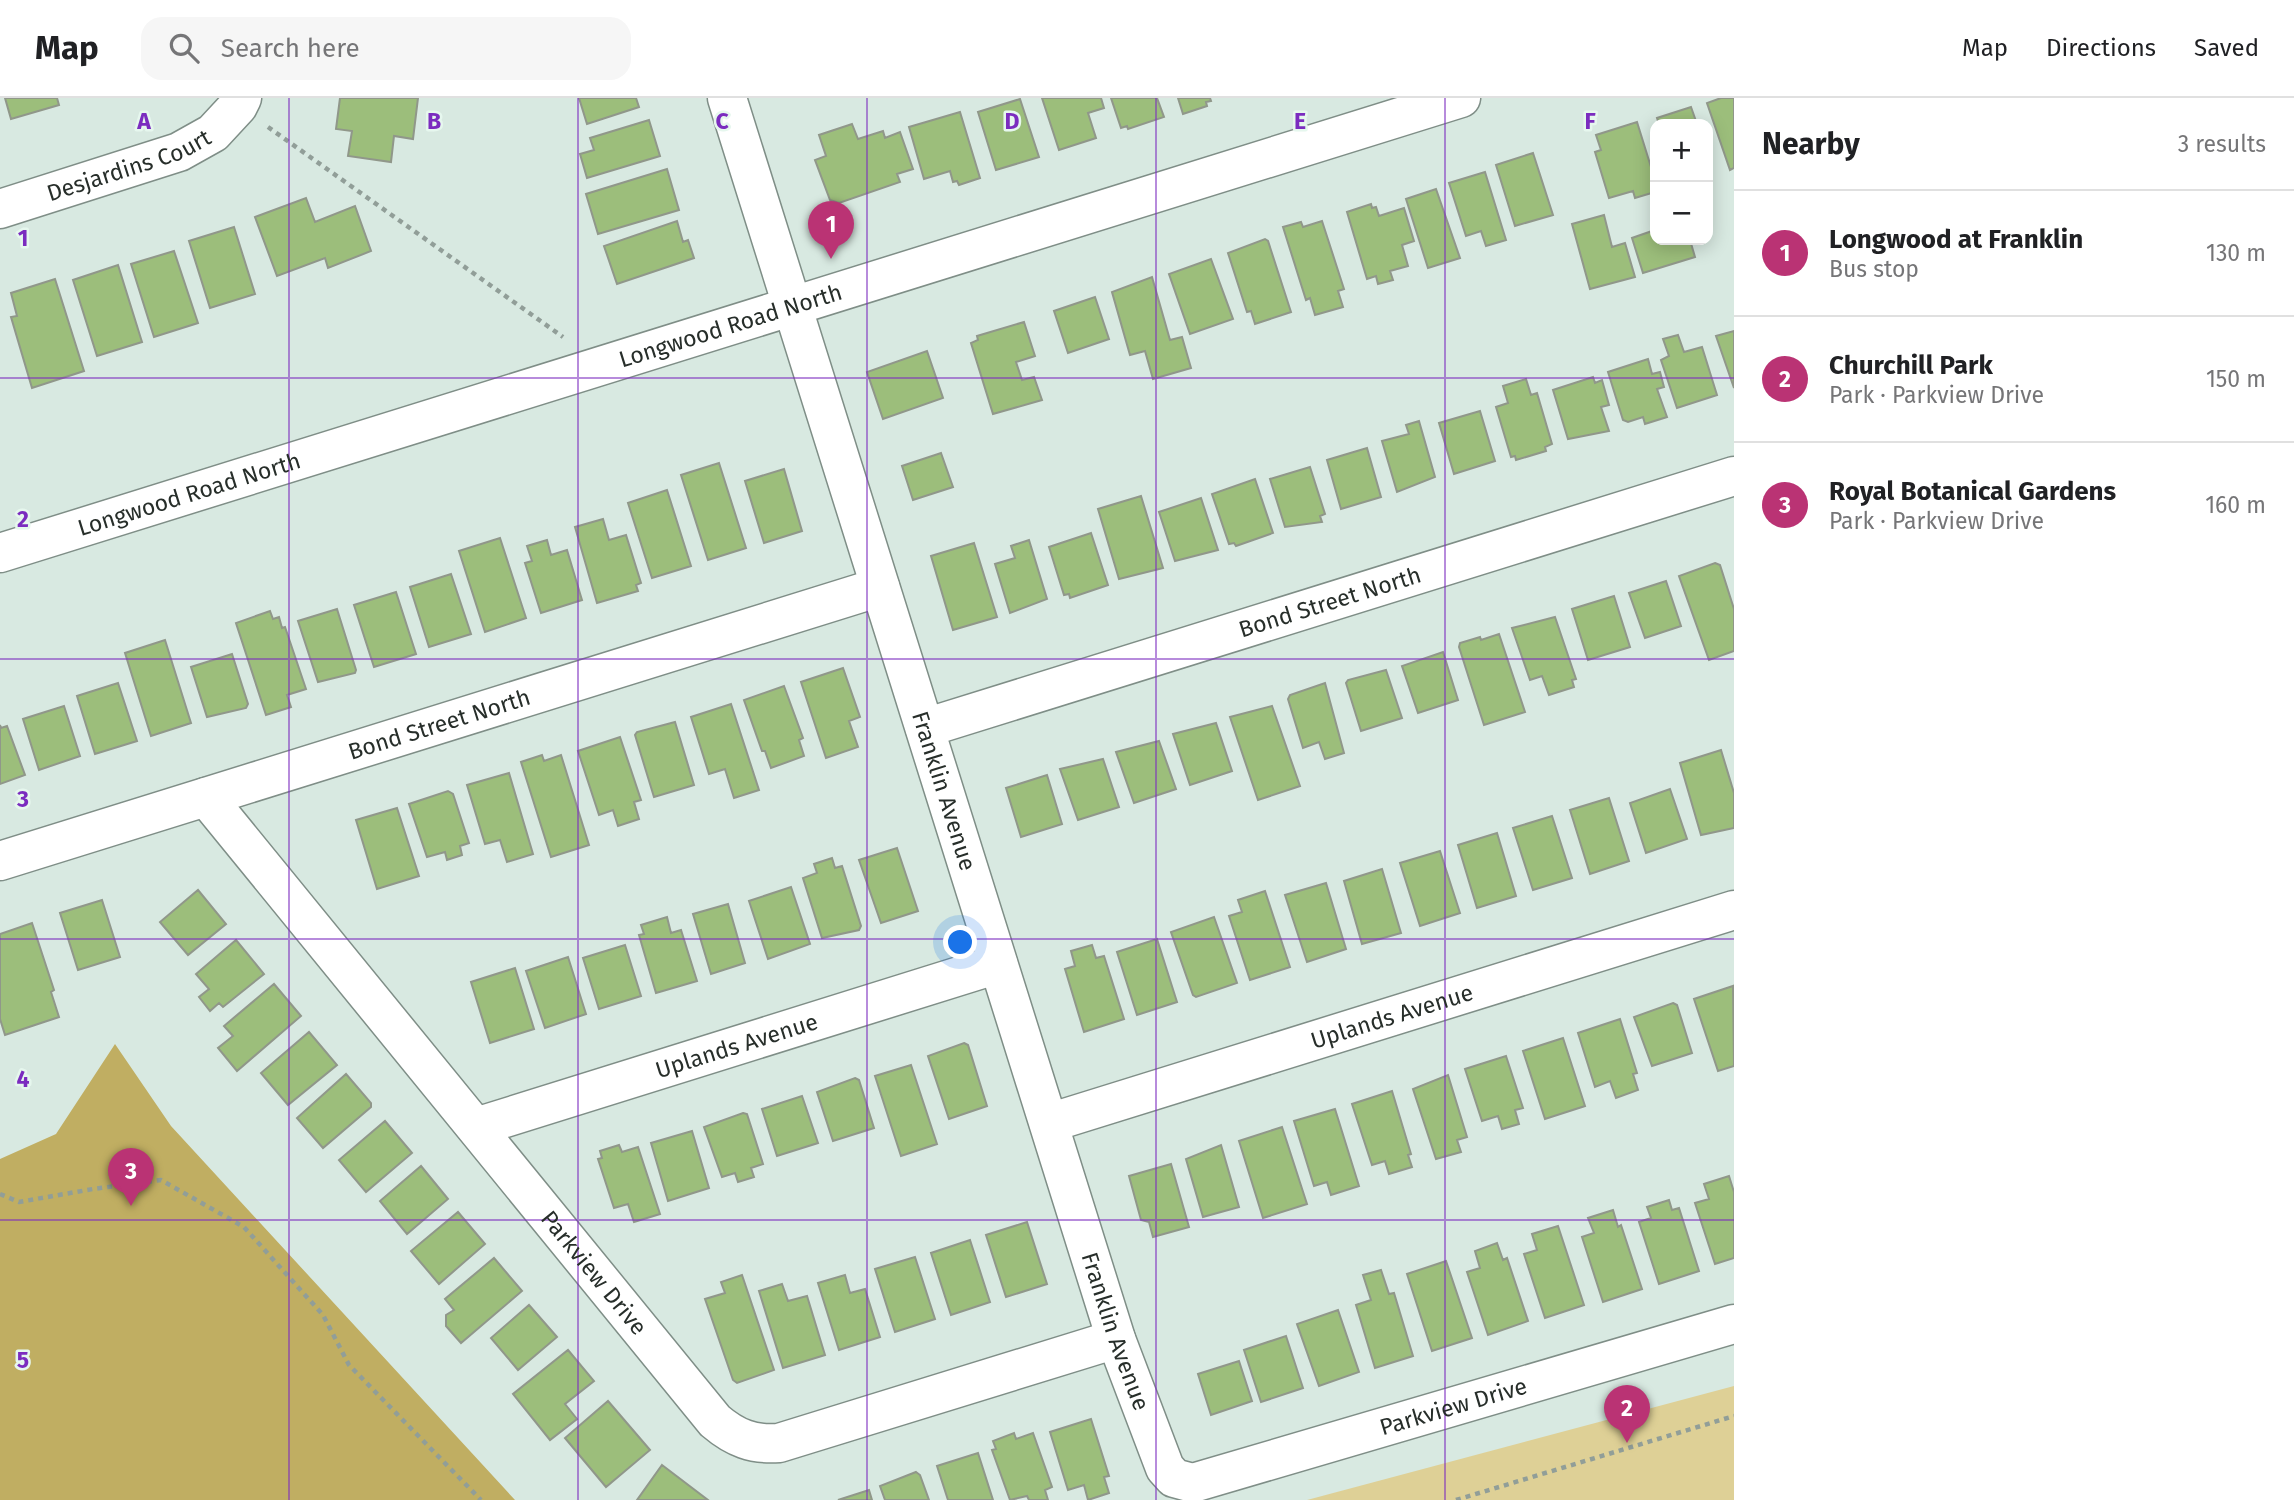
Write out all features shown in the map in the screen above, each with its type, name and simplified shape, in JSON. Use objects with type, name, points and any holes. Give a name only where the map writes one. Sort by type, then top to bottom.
[{"type":"street","name":"Franklin Avenue","points":[[727,98],[1116,1339],[1165,1468],[1174,1478]]},
{"type":"street","name":"Longwood Road North","points":[[0,553],[1461,98]]},
{"type":"street","name":"Desjardins Court","points":[[0,209],[179,152],[213,133],[240,102]]},
{"type":"street","name":"Bond Street North","points":[[925,728],[1734,476]]},
{"type":"street","name":"Bond Street North","points":[[0,861],[880,587]]},
{"type":"street","name":"Parkview Drive","points":[[206,797],[715,1421],[730,1434],[745,1441],[779,1443],[1116,1339]]},
{"type":"street","name":"Uplands Avenue","points":[[1049,1123],[1734,910]]},
{"type":"street","name":"Uplands Avenue","points":[[476,1127],[998,964]]},
{"type":"street","name":"Parkview Drive","points":[[1174,1478],[1193,1483],[1734,1324]]},
{"type":"path","points":[[240,102],[567,341],[591,369]]},
{"type":"path","points":[[0,1194],[19,1202],[161,1180],[244,1227],[323,1315],[349,1365],[481,1500]]},
{"type":"path","points":[[1456,1500],[1734,1416]]},
{"type":"shaded area","points":[[115,1044],[171,1126],[515,1500],[0,1500],[0,1159],[56,1134]]},
{"type":"shaded area","points":[[1734,1386],[1734,1500],[1307,1500]]},
{"type":"building","points":[[5,98],[57,98],[59,105],[11,119]]},
{"type":"building","points":[[340,98],[418,98],[413,139],[394,136],[391,162],[348,156],[352,131],[336,129]]},
{"type":"building","points":[[579,98],[636,98],[639,107],[587,124]]},
{"type":"building","points":[[1042,98],[1101,98],[1104,108],[1088,113],[1096,138],[1059,150]]},
{"type":"building","points":[[1111,98],[1157,98],[1164,117],[1128,129],[1127,126],[1121,128]]},
{"type":"building","points":[[1178,98],[1210,98],[1211,101],[1206,102],[1207,106],[1183,114]]},
{"type":"building","points":[[1721,98],[1734,98],[1734,168],[1730,170],[1713,119],[1707,103]]},
{"type":"building","points":[[1020,99],[1039,157],[996,170],[978,112]]},
{"type":"building","points":[[1691,107],[1695,119],[1657,119]]},
{"type":"building","points":[[960,112],[980,178],[959,185],[957,181],[953,182],[950,171],[924,179],[909,127]]},
{"type":"building","points":[[649,120],[660,156],[587,178],[580,154],[594,150],[590,138]]},
{"type":"building","points":[[1637,122],[1650,164],[1650,194],[1635,198],[1633,191],[1609,198],[1595,152],[1601,150],[1596,135]]},
{"type":"building","points":[[852,124],[858,139],[883,131],[885,138],[900,132],[913,169],[897,174],[900,182],[839,203],[830,200],[815,160],[826,156],[819,135]]},
{"type":"building","points":[[1533,153],[1553,215],[1515,226],[1496,165]]},
{"type":"building","points":[[667,169],[679,210],[598,234],[586,194]]},
{"type":"building","points":[[1485,172],[1506,240],[1486,246],[1481,231],[1466,236],[1449,183]]},
{"type":"building","points":[[1436,189],[1460,258],[1428,268],[1406,199]]},
{"type":"building","points":[[306,198],[315,222],[355,206],[371,251],[328,268],[325,258],[277,276],[255,217]]},
{"type":"building","points":[[1371,204],[1372,208],[1376,207],[1379,216],[1404,208],[1414,241],[1402,245],[1408,266],[1390,271],[1393,280],[1378,284],[1376,276],[1367,279],[1347,212]]},
{"type":"building","points":[[1604,215],[1612,247],[1625,243],[1635,277],[1590,289],[1572,224]]},
{"type":"building","points":[[677,221],[683,242],[688,240],[694,258],[617,284],[604,246]]},
{"type":"building","points":[[1322,221],[1344,289],[1338,291],[1343,307],[1315,315],[1310,298],[1306,300],[1283,227],[1301,222],[1303,227]]},
{"type":"building","points":[[234,227],[255,294],[210,308],[189,241]]},
{"type":"building","points":[[1650,232],[1650,245],[1691,245],[1695,257],[1643,273],[1632,238]]},
{"type":"building","points":[[1265,239],[1268,241],[1291,312],[1255,324],[1251,311],[1247,312],[1228,253]]},
{"type":"building","points":[[174,251],[198,323],[154,337],[131,264]]},
{"type":"building","points":[[1211,259],[1233,319],[1190,334],[1169,274]]},
{"type":"building","points":[[118,265],[142,342],[97,356],[73,280]]},
{"type":"building","points":[[1152,277],[1170,340],[1182,337],[1191,368],[1153,379],[1145,351],[1130,355],[1112,292]]},
{"type":"building","points":[[55,279],[84,371],[32,388],[11,317],[17,316],[11,293]]},
{"type":"building","points":[[1095,297],[1109,339],[1068,353],[1054,311]]},
{"type":"building","points":[[1024,322],[1035,356],[1016,362],[1022,380],[1034,377],[1042,400],[993,414],[971,343],[978,340],[977,336]]},
{"type":"building","points":[[1734,331],[1734,388],[1716,336]]},
{"type":"building","points":[[1678,335],[1684,352],[1702,347],[1717,395],[1677,408],[1661,360],[1669,356],[1663,339]]},
{"type":"building","points":[[927,351],[943,398],[883,419],[867,372]]},
{"type":"building","points":[[1648,359],[1652,374],[1660,372],[1664,387],[1657,389],[1667,417],[1645,424],[1643,417],[1628,422],[1623,420],[1608,372]]},
{"type":"building","points":[[1593,377],[1595,383],[1602,380],[1609,405],[1601,407],[1609,431],[1568,439],[1553,390]]},
{"type":"building","points":[[1526,379],[1531,395],[1537,393],[1552,444],[1545,447],[1546,451],[1516,460],[1515,456],[1511,457],[1496,407],[1508,403],[1503,386]]},
{"type":"building","points":[[1480,411],[1495,461],[1454,474],[1439,423]]},
{"type":"building","points":[[1419,421],[1435,477],[1397,492],[1382,441],[1409,434],[1406,425]]},
{"type":"building","points":[[1367,448],[1381,497],[1341,509],[1327,460]]},
{"type":"building","points":[[941,453],[953,487],[913,500],[902,466]]},
{"type":"building","points":[[719,463],[746,548],[708,560],[681,475]]},
{"type":"building","points":[[1310,467],[1325,514],[1320,516],[1322,522],[1285,527],[1270,479]]},
{"type":"building","points":[[784,469],[802,531],[764,543],[745,481]]},
{"type":"building","points":[[1255,479],[1273,533],[1236,546],[1234,543],[1229,544],[1212,494]]},
{"type":"building","points":[[667,490],[691,566],[652,578],[628,503]]},
{"type":"building","points":[[1141,496],[1163,568],[1119,579],[1098,509]]},
{"type":"building","points":[[1201,498],[1218,550],[1175,561],[1159,512]]},
{"type":"building","points":[[603,519],[609,540],[626,535],[641,583],[636,585],[638,591],[597,603],[575,527]]},
{"type":"building","points":[[1091,533],[1108,585],[1070,598],[1069,594],[1064,595],[1049,547]]},
{"type":"building","points":[[500,538],[526,618],[485,632],[459,551]]},
{"type":"building","points":[[547,540],[551,555],[567,550],[582,600],[541,613],[525,563],[532,561],[527,546]]},
{"type":"building","points":[[1029,540],[1047,599],[1010,613],[995,564],[1015,558],[1011,546]]},
{"type":"building","points":[[974,543],[997,617],[953,630],[931,556]]},
{"type":"building","points":[[1715,563],[1720,565],[1734,609],[1734,651],[1709,660],[1679,576]]},
{"type":"building","points":[[451,574],[471,634],[429,647],[410,587]]},
{"type":"building","points":[[1666,581],[1681,626],[1645,638],[1629,593]]},
{"type":"building","points":[[396,592],[416,654],[374,667],[354,605]]},
{"type":"building","points":[[1614,596],[1630,647],[1588,660],[1572,609]]},
{"type":"building","points":[[337,609],[356,670],[355,673],[318,682],[298,621]]},
{"type":"building","points":[[270,611],[273,619],[279,617],[282,628],[285,627],[306,689],[287,695],[291,707],[266,715],[236,623]]},
{"type":"building","points":[[1555,617],[1576,679],[1572,680],[1574,687],[1549,695],[1542,676],[1530,680],[1512,628]]},
{"type":"building","points":[[1499,634],[1525,712],[1484,725],[1459,647],[1460,643]]},
{"type":"building","points":[[165,640],[191,723],[151,736],[125,653]]},
{"type":"building","points":[[1443,652],[1458,700],[1418,713],[1402,666]]},
{"type":"building","points":[[232,654],[248,704],[246,708],[207,717],[191,667]]},
{"type":"building","points":[[843,668],[860,717],[849,721],[858,747],[826,758],[801,682]]},
{"type":"building","points":[[1386,670],[1402,718],[1361,731],[1346,683],[1348,680]]},
{"type":"building","points":[[118,683],[137,741],[95,754],[77,696]]},
{"type":"building","points":[[1325,683],[1344,753],[1325,759],[1319,742],[1303,748],[1288,699],[1290,695]]},
{"type":"building","points":[[784,686],[803,738],[799,740],[804,756],[771,768],[744,700]]},
{"type":"building","points":[[731,704],[759,790],[734,798],[725,769],[709,774],[691,717]]},
{"type":"building","points":[[64,706],[80,756],[39,770],[23,719]]},
{"type":"building","points":[[1272,706],[1300,786],[1258,800],[1230,717]]},
{"type":"building","points":[[675,722],[694,785],[654,797],[635,735],[637,732]]},
{"type":"building","points":[[1216,723],[1232,771],[1190,785],[1173,734]]},
{"type":"building","points":[[0,725],[1,728],[7,726],[25,775],[0,784]]},
{"type":"building","points":[[620,737],[641,800],[634,802],[639,819],[618,826],[613,810],[599,815],[578,751]]},
{"type":"building","points":[[1159,741],[1176,789],[1134,803],[1116,752]]},
{"type":"building","points":[[1721,750],[1734,793],[1734,828],[1701,835],[1680,763]]},
{"type":"building","points":[[542,755],[544,761],[561,755],[589,845],[551,857],[521,762]]},
{"type":"building","points":[[1103,759],[1119,807],[1078,820],[1060,769]]},
{"type":"building","points":[[509,773],[533,854],[507,862],[500,840],[485,844],[467,785]]},
{"type":"building","points":[[1047,775],[1062,824],[1021,837],[1006,788]]},
{"type":"building","points":[[1670,789],[1687,839],[1646,853],[1630,803]]},
{"type":"building","points":[[448,791],[453,794],[469,843],[460,846],[462,855],[447,860],[445,852],[427,857],[409,804]]},
{"type":"building","points":[[1609,798],[1629,861],[1590,874],[1570,810]]},
{"type":"building","points":[[397,808],[419,876],[377,889],[356,820]]},
{"type":"building","points":[[1552,816],[1572,878],[1533,890],[1513,828]]},
{"type":"building","points":[[1497,833],[1516,896],[1477,908],[1458,845]]},
{"type":"building","points":[[897,848],[918,911],[881,923],[859,860]]},
{"type":"building","points":[[1440,851],[1460,913],[1420,926],[1400,863]]},
{"type":"building","points":[[832,858],[835,868],[842,866],[861,926],[859,930],[822,938],[803,878],[817,873],[814,864]]},
{"type":"building","points":[[1382,869],[1401,933],[1362,944],[1344,881]]},
{"type":"building","points":[[1326,883],[1346,949],[1307,962],[1285,895]]},
{"type":"building","points":[[791,887],[810,944],[768,959],[749,901]]},
{"type":"building","points":[[198,890],[226,924],[188,955],[160,922]]},
{"type":"building","points":[[1265,891],[1290,967],[1250,980],[1229,916],[1242,912],[1238,900]]},
{"type":"building","points":[[102,900],[120,957],[78,970],[60,913]]},
{"type":"building","points":[[728,904],[745,963],[711,974],[693,914]]},
{"type":"building","points":[[667,917],[671,933],[681,930],[697,981],[656,993],[639,935],[644,934],[641,925]]},
{"type":"building","points":[[1214,917],[1237,983],[1196,997],[1171,932]]},
{"type":"building","points":[[32,923],[54,990],[51,992],[59,1017],[5,1035],[0,1019],[0,934]]},
{"type":"building","points":[[1157,939],[1177,1002],[1137,1015],[1117,952]]},
{"type":"building","points":[[236,940],[264,974],[223,1007],[219,1003],[210,1011],[199,997],[209,989],[196,974]]},
{"type":"building","points":[[625,945],[641,996],[599,1009],[583,958]]},
{"type":"building","points":[[1092,945],[1096,958],[1104,956],[1124,1019],[1084,1032],[1065,969],[1075,966],[1071,951]]},
{"type":"building","points":[[568,957],[586,1014],[545,1028],[526,971]]},
{"type":"building","points":[[515,968],[534,1029],[490,1043],[471,982]]},
{"type":"building","points":[[274,984],[301,1016],[237,1071],[218,1048],[233,1036],[224,1026]]},
{"type":"building","points":[[1733,986],[1734,1066],[1718,1071],[1694,999]]},
{"type":"building","points":[[1673,1003],[1677,1005],[1692,1053],[1652,1066],[1634,1017]]},
{"type":"building","points":[[1620,1019],[1637,1073],[1633,1074],[1638,1090],[1616,1098],[1610,1081],[1595,1087],[1578,1033]]},
{"type":"building","points":[[309,1032],[337,1065],[288,1105],[261,1073]]},
{"type":"building","points":[[1563,1038],[1585,1106],[1545,1119],[1523,1051]]},
{"type":"building","points":[[964,1043],[968,1045],[987,1106],[949,1119],[928,1056]]},
{"type":"building","points":[[1506,1056],[1523,1108],[1515,1110],[1519,1124],[1502,1129],[1498,1116],[1482,1121],[1465,1069]]},
{"type":"building","points":[[911,1065],[937,1144],[901,1156],[875,1076]]},
{"type":"building","points":[[346,1074],[371,1103],[371,1107],[323,1148],[297,1118]]},
{"type":"building","points":[[1448,1075],[1467,1137],[1457,1140],[1461,1152],[1436,1159],[1413,1089]]},
{"type":"building","points":[[855,1078],[859,1080],[874,1128],[833,1141],[817,1092]]},
{"type":"building","points":[[1392,1091],[1411,1154],[1408,1155],[1412,1167],[1389,1174],[1385,1161],[1372,1165],[1352,1104]]},
{"type":"building","points":[[802,1096],[818,1143],[777,1156],[762,1109]]},
{"type":"building","points":[[1335,1109],[1359,1186],[1331,1195],[1327,1182],[1314,1186],[1294,1121]]},
{"type":"building","points":[[743,1113],[747,1114],[763,1164],[751,1168],[754,1177],[738,1182],[735,1173],[722,1177],[704,1127]]},
{"type":"building","points":[[385,1121],[412,1153],[366,1192],[339,1160]]},
{"type":"building","points":[[1282,1127],[1307,1204],[1263,1218],[1239,1141]]},
{"type":"building","points":[[692,1131],[709,1188],[668,1201],[651,1143]]},
{"type":"building","points":[[619,1145],[622,1152],[638,1147],[660,1214],[634,1222],[628,1204],[614,1208],[598,1159],[602,1158],[600,1151]]},
{"type":"building","points":[[1221,1145],[1239,1207],[1203,1217],[1186,1159]]},
{"type":"building","points":[[1171,1164],[1189,1227],[1153,1237],[1149,1222],[1141,1220],[1129,1176]]},
{"type":"building","points":[[421,1166],[448,1199],[407,1234],[380,1201]]},
{"type":"building","points":[[1729,1176],[1734,1192],[1734,1258],[1715,1264],[1695,1203],[1709,1199],[1704,1184]]},
{"type":"building","points":[[1669,1200],[1672,1210],[1679,1208],[1699,1271],[1659,1284],[1639,1222],[1651,1218],[1647,1207]]},
{"type":"building","points":[[1613,1210],[1618,1227],[1621,1225],[1642,1289],[1603,1302],[1582,1237],[1594,1233],[1588,1218]]},
{"type":"building","points":[[458,1212],[485,1244],[439,1284],[411,1251]]},
{"type":"building","points":[[1027,1222],[1047,1284],[1006,1297],[986,1235]]},
{"type":"building","points":[[1558,1226],[1584,1305],[1545,1318],[1524,1254],[1537,1250],[1532,1234]]},
{"type":"building","points":[[970,1240],[990,1302],[951,1315],[931,1253]]},
{"type":"building","points":[[1497,1243],[1503,1260],[1507,1258],[1528,1321],[1488,1335],[1467,1272],[1480,1268],[1475,1251]]},
{"type":"building","points":[[915,1257],[935,1319],[895,1332],[875,1269]]},
{"type":"building","points":[[494,1258],[522,1291],[461,1343],[446,1326],[446,1315],[454,1310],[445,1299]]},
{"type":"building","points":[[1446,1261],[1472,1338],[1432,1351],[1407,1274]]},
{"type":"building","points":[[1381,1270],[1389,1294],[1394,1293],[1413,1356],[1375,1368],[1356,1305],[1371,1300],[1363,1275]]},
{"type":"building","points":[[742,1275],[774,1370],[737,1383],[733,1380],[705,1299],[725,1293],[721,1282]]},
{"type":"building","points":[[845,1275],[850,1293],[865,1289],[880,1337],[839,1350],[818,1283]]},
{"type":"building","points":[[782,1284],[788,1301],[807,1296],[825,1355],[783,1368],[759,1291]]},
{"type":"building","points":[[529,1305],[557,1337],[518,1370],[491,1338]]},
{"type":"building","points":[[1338,1310],[1359,1372],[1319,1386],[1297,1324]]},
{"type":"building","points":[[1286,1336],[1303,1388],[1261,1402],[1244,1350]]},
{"type":"building","points":[[568,1350],[594,1381],[565,1404],[577,1419],[550,1440],[513,1394]]},
{"type":"building","points":[[1239,1361],[1252,1401],[1211,1415],[1198,1374]]},
{"type":"building","points":[[608,1401],[650,1450],[606,1487],[565,1438]]},
{"type":"building","points":[[1091,1419],[1109,1476],[1104,1477],[1109,1493],[1088,1500],[1084,1485],[1068,1490],[1050,1432]]},
{"type":"building","points":[[1014,1433],[1016,1439],[1033,1433],[1052,1487],[1045,1490],[1048,1500],[1029,1500],[1027,1496],[1010,1500],[992,1450],[996,1449],[993,1441]]},
{"type":"building","points":[[978,1453],[993,1500],[948,1500],[937,1466]]},
{"type":"building","points":[[662,1465],[708,1500],[637,1500]]},
{"type":"building","points":[[916,1472],[920,1475],[929,1500],[885,1500],[880,1486]]},
{"type":"building","points":[[869,1490],[872,1500],[838,1500]]},
{"type":"place","name":"Longwood at Franklin","points":[[831,259]]},
{"type":"place","name":"Royal Botanical Gardens","points":[[131,1206]]},
{"type":"place","name":"Churchill Park","points":[[1627,1443]]}]
